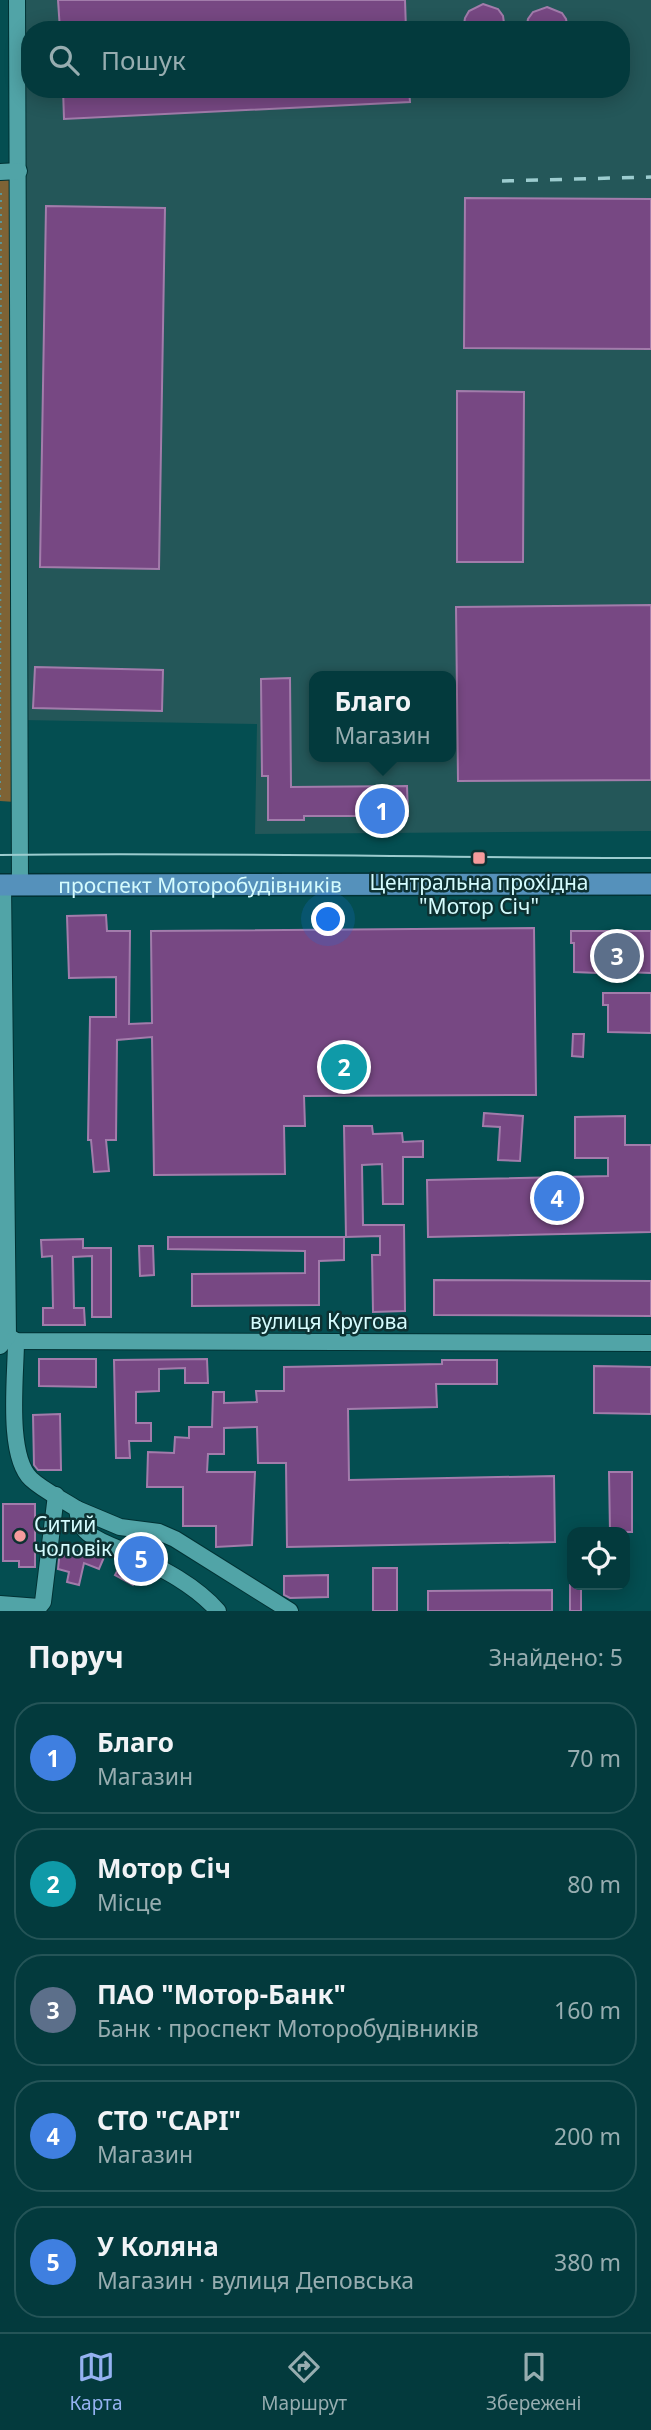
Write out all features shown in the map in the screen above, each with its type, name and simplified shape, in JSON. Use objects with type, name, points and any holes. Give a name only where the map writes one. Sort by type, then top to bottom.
[{"type":"main road","name":"проспект Моторобудівників","points":[[8,885],[651,884]]},
{"type":"street","points":[[17,0],[19,171],[3,1070],[7,1415],[20,1462],[30,1478],[77,1509],[120,1527],[159,1532],[175,1539],[290,1611]]},
{"type":"street","points":[[0,172],[19,171]]},
{"type":"street","name":"вулиця Кругова","points":[[8,1341],[651,1343]]},
{"type":"street","points":[[0,1604],[31,1608],[39,1607],[43,1602],[56,1495]]},
{"type":"street","points":[[77,1509],[81,1525],[87,1533],[158,1566],[195,1590],[218,1611]]},
{"type":"path","points":[[0,797],[1,193]]},
{"type":"shaded area","points":[[22,0],[651,0],[651,831],[255,834],[257,724],[22,720],[22,98],[630,98],[630,21],[22,21]]},
{"type":"shaded area","points":[[14,177],[15,802],[0,801],[0,178]]},
{"type":"building","points":[[58,0],[405,0],[406,21],[59,21]]},
{"type":"building","points":[[483,4],[498,9],[504,21],[464,21],[469,11]]},
{"type":"building","points":[[547,7],[562,13],[566,21],[528,21],[533,12]]},
{"type":"building","points":[[63,98],[410,98],[410,102],[64,119]]},
{"type":"building","points":[[465,198],[651,199],[651,349],[464,348]]},
{"type":"building","points":[[46,206],[165,208],[159,569],[40,567]]},
{"type":"building","points":[[457,391],[524,392],[523,562],[457,562]]},
{"type":"building","points":[[651,605],[651,780],[458,781],[456,607]]},
{"type":"building","points":[[35,667],[163,670],[162,711],[33,708]]},
{"type":"building","points":[[290,678],[291,787],[407,786],[408,816],[304,816],[304,820],[268,820],[268,776],[262,776],[261,679]]},
{"type":"building","points":[[106,915],[107,931],[130,931],[129,1024],[152,1023],[151,931],[534,928],[536,1095],[304,1096],[305,1126],[284,1126],[285,1174],[154,1175],[152,1037],[117,1040],[116,1140],[106,1140],[109,1171],[94,1172],[91,1140],[88,1140],[90,1017],[116,1017],[116,977],[69,978],[67,916]]},
{"type":"building","points":[[571,931],[651,931],[651,973],[574,972],[574,943],[571,943]]},
{"type":"building","points":[[603,993],[651,993],[651,1033],[608,1032],[608,1005],[603,1005]]},
{"type":"building","points":[[573,1034],[584,1034],[583,1057],[572,1056]]},
{"type":"building","points":[[484,1113],[523,1116],[520,1161],[498,1160],[500,1127],[483,1126]]},
{"type":"building","points":[[625,1116],[625,1145],[651,1145],[651,1232],[428,1237],[427,1180],[608,1176],[608,1158],[575,1158],[575,1117]]},
{"type":"building","points":[[344,1126],[372,1126],[373,1134],[402,1133],[403,1142],[423,1141],[423,1157],[403,1157],[403,1204],[383,1204],[382,1164],[362,1165],[363,1225],[404,1225],[405,1311],[373,1312],[372,1255],[380,1255],[380,1236],[346,1237]]},
{"type":"building","points":[[168,1237],[344,1237],[344,1260],[319,1261],[319,1305],[192,1306],[192,1274],[305,1273],[305,1251],[168,1249]]},
{"type":"building","points":[[83,1239],[83,1248],[111,1248],[111,1317],[92,1317],[92,1256],[73,1257],[74,1308],[84,1308],[85,1325],[43,1325],[43,1308],[53,1308],[52,1256],[42,1257],[41,1240]]},
{"type":"building","points":[[139,1246],[153,1246],[154,1275],[140,1276]]},
{"type":"building","points":[[434,1280],[651,1281],[651,1316],[434,1315]]},
{"type":"building","points":[[39,1359],[96,1359],[96,1387],[39,1386]]},
{"type":"building","points":[[207,1359],[208,1383],[185,1383],[185,1368],[159,1369],[159,1391],[136,1392],[136,1423],[151,1423],[151,1441],[129,1441],[130,1458],[116,1458],[114,1360]]},
{"type":"building","points":[[442,1360],[497,1360],[497,1384],[436,1384],[437,1407],[348,1409],[349,1480],[554,1476],[555,1542],[287,1547],[286,1463],[258,1463],[257,1427],[224,1428],[224,1454],[208,1454],[207,1472],[255,1472],[252,1545],[216,1547],[216,1526],[183,1526],[183,1487],[147,1487],[148,1452],[174,1453],[175,1437],[189,1438],[189,1427],[212,1427],[213,1392],[224,1392],[224,1403],[257,1402],[256,1391],[284,1391],[284,1367],[442,1364]]},
{"type":"building","points":[[594,1366],[651,1367],[651,1414],[594,1413]]},
{"type":"building","points":[[60,1414],[61,1470],[38,1470],[34,1465],[33,1415]]},
{"type":"building","points":[[609,1472],[632,1472],[632,1532],[630,1527],[610,1527]]},
{"type":"building","points":[[3,1504],[35,1504],[35,1567],[19,1567],[19,1561],[3,1561]]},
{"type":"building","points":[[60,1549],[94,1556],[96,1551],[105,1555],[99,1569],[84,1563],[79,1585],[67,1582],[69,1572],[58,1569]]},
{"type":"building","points":[[121,1564],[139,1574],[133,1585],[115,1575]]},
{"type":"building","points":[[373,1568],[397,1568],[397,1611],[373,1611]]},
{"type":"building","points":[[328,1575],[328,1597],[290,1598],[284,1595],[284,1576]]},
{"type":"building","points":[[552,1590],[552,1611],[428,1611],[428,1591]]},
{"type":"building","points":[[570,1590],[581,1590],[581,1611],[570,1611]]},
{"type":"tram line","points":[[0,855],[651,858]]},
{"type":"railway","points":[[502,181],[651,177]]},
{"type":"place","name":"Благо","points":[[382,811]]},
{"type":"place","name":"Центральна прохідна \"Мотор Січ\"","points":[[479,858]]},
{"type":"place","name":"ПАО \"Мотор-Банк\"","points":[[617,956]]},
{"type":"place","name":"Мотор Січ","points":[[344,1067]]},
{"type":"place","name":"СТО \"CAPI\"","points":[[557,1198]]},
{"type":"place","name":"Ситий чоловік","points":[[20,1536]]},
{"type":"place","name":"У Коляна","points":[[141,1559]]}]
